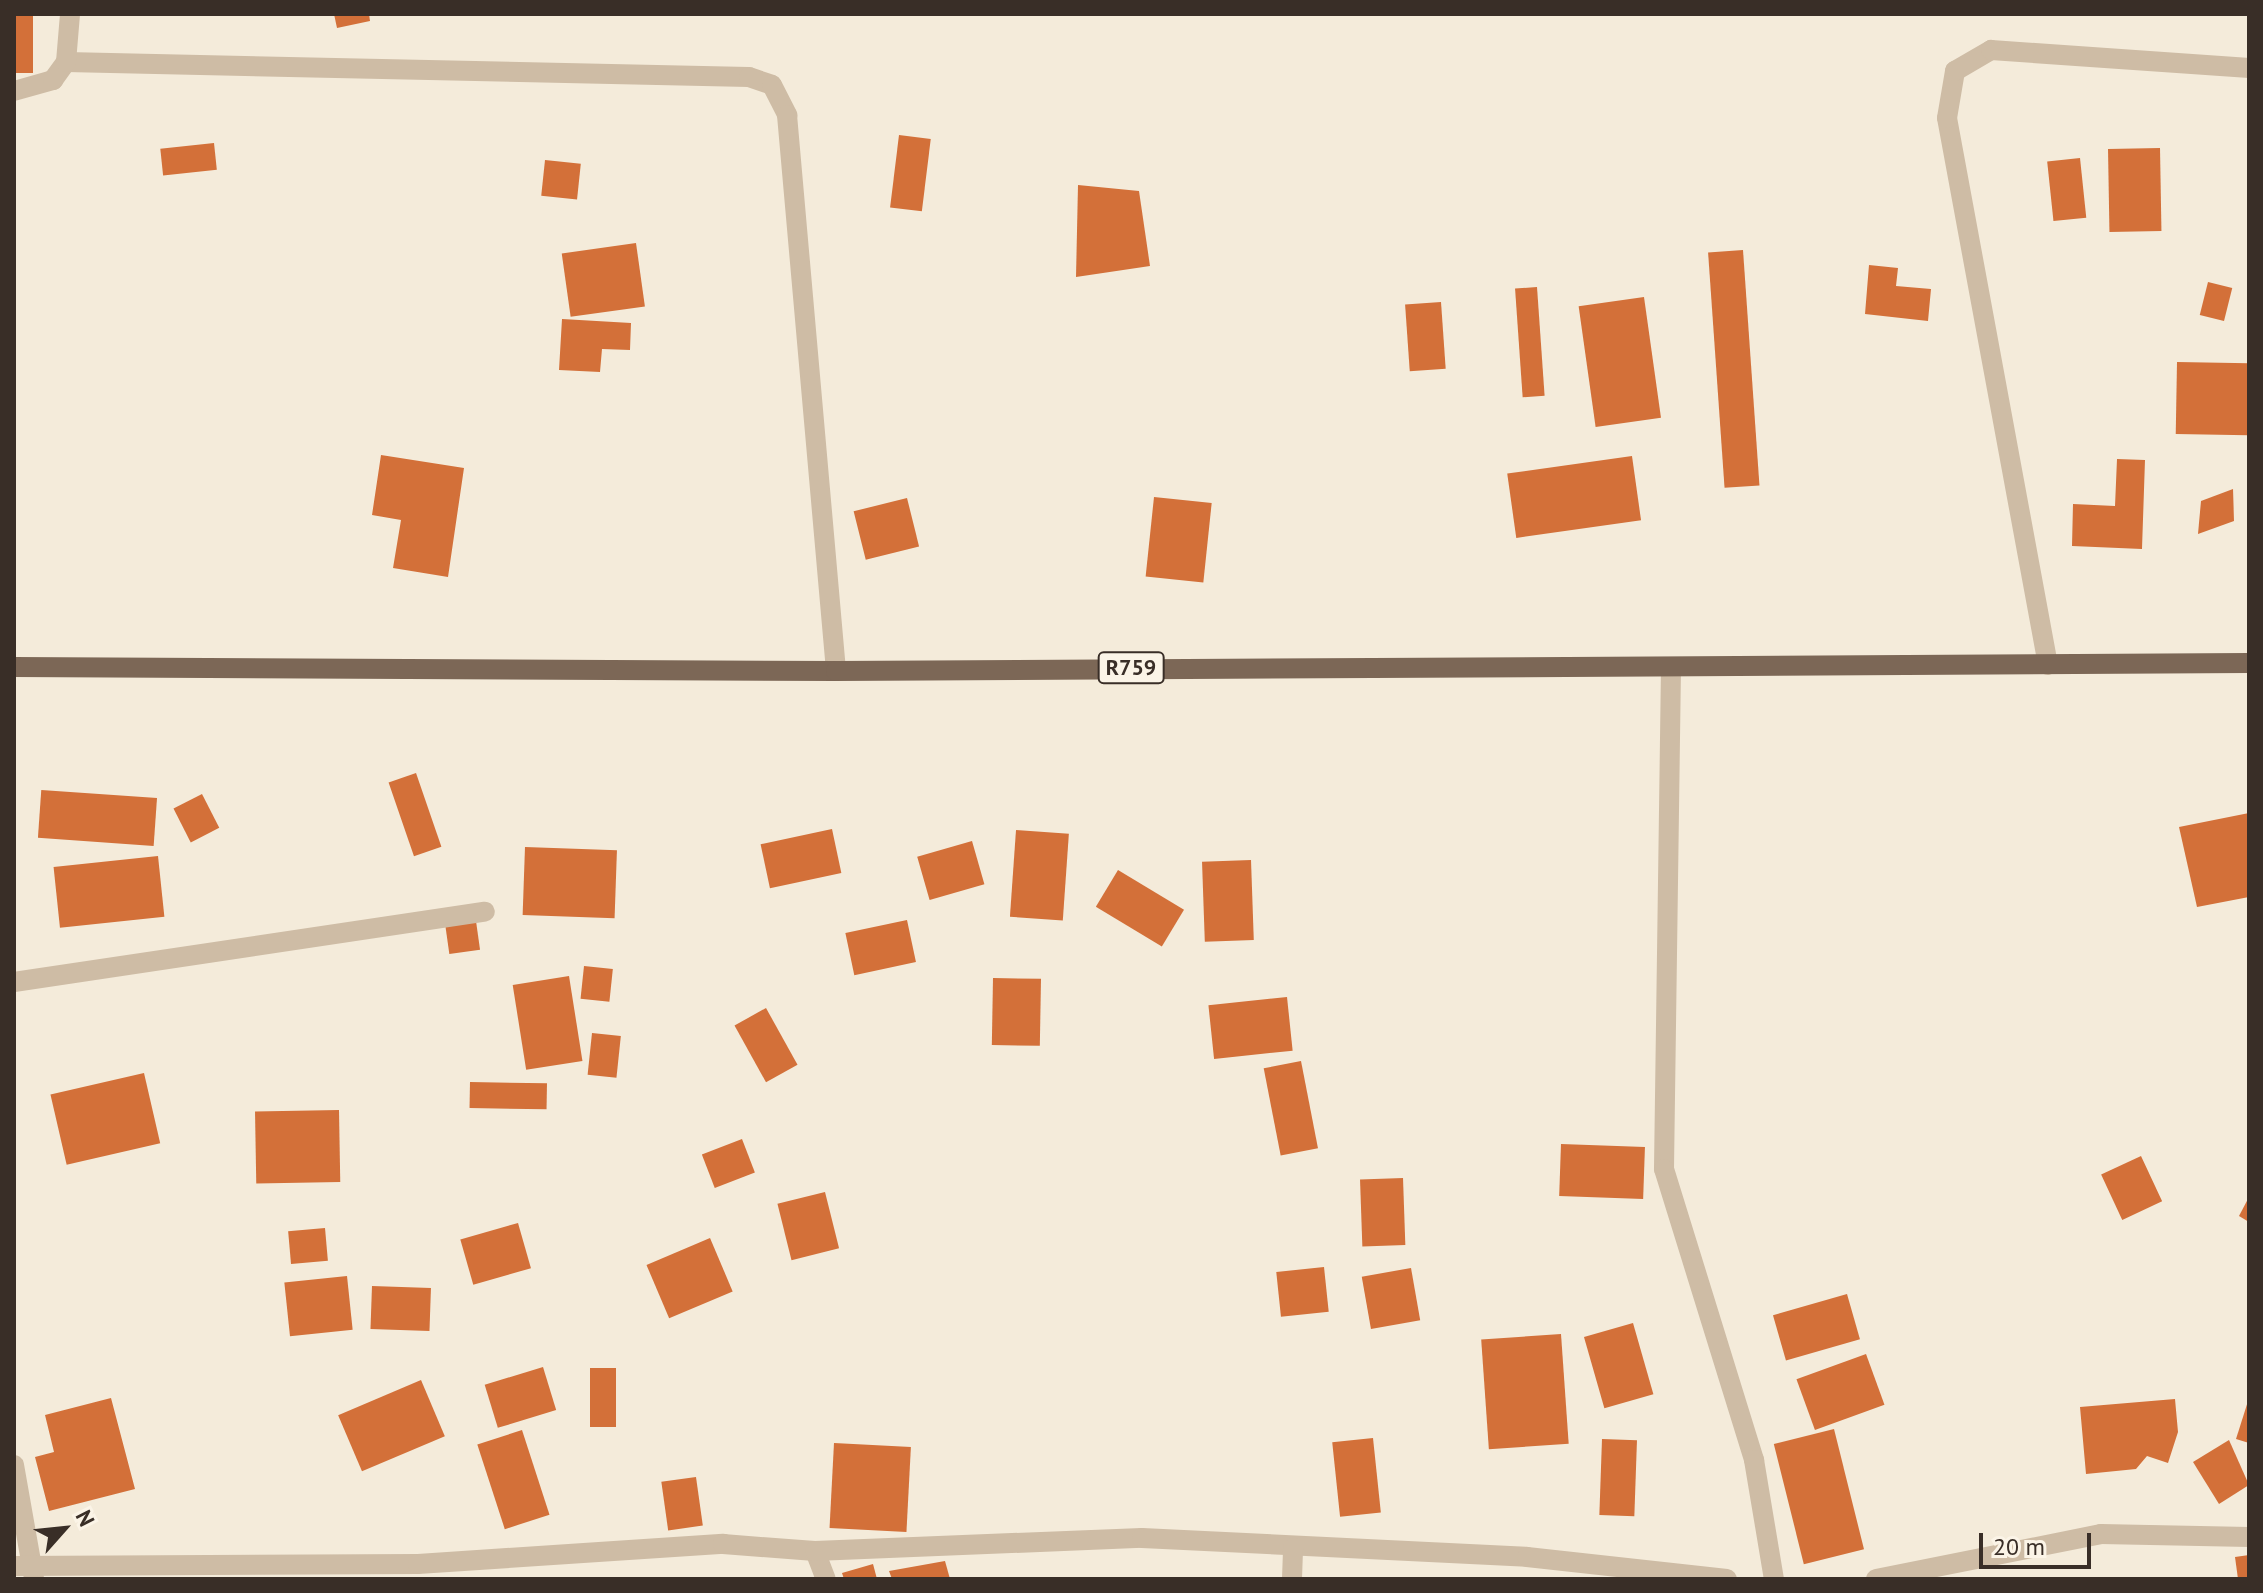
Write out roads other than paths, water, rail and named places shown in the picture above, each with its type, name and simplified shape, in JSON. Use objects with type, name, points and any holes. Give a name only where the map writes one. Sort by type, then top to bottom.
[{"type":"main road","name":"R759","points":[[14,667],[836,671],[2249,663]]},
{"type":"street","points":[[14,91],[53,80],[66,62],[70,14]]},
{"type":"street","points":[[2048,665],[1947,118],[1955,71],[1991,50],[2249,68]]},
{"type":"street","points":[[66,62],[749,77],[772,85],[787,115],[836,671]]},
{"type":"street","points":[[1671,667],[1664,1169],[1754,1460],[1774,1579]]},
{"type":"street","points":[[14,982],[485,912]]},
{"type":"street","points":[[14,1465],[27,1571],[418,1564],[723,1544],[815,1551],[1142,1538],[1293,1548],[1527,1557],[1727,1579]]},
{"type":"street","points":[[1876,1579],[2101,1534],[2249,1537]]},
{"type":"street","points":[[1292,1579],[1293,1548]]},
{"type":"street","points":[[815,1551],[826,1579]]}]
